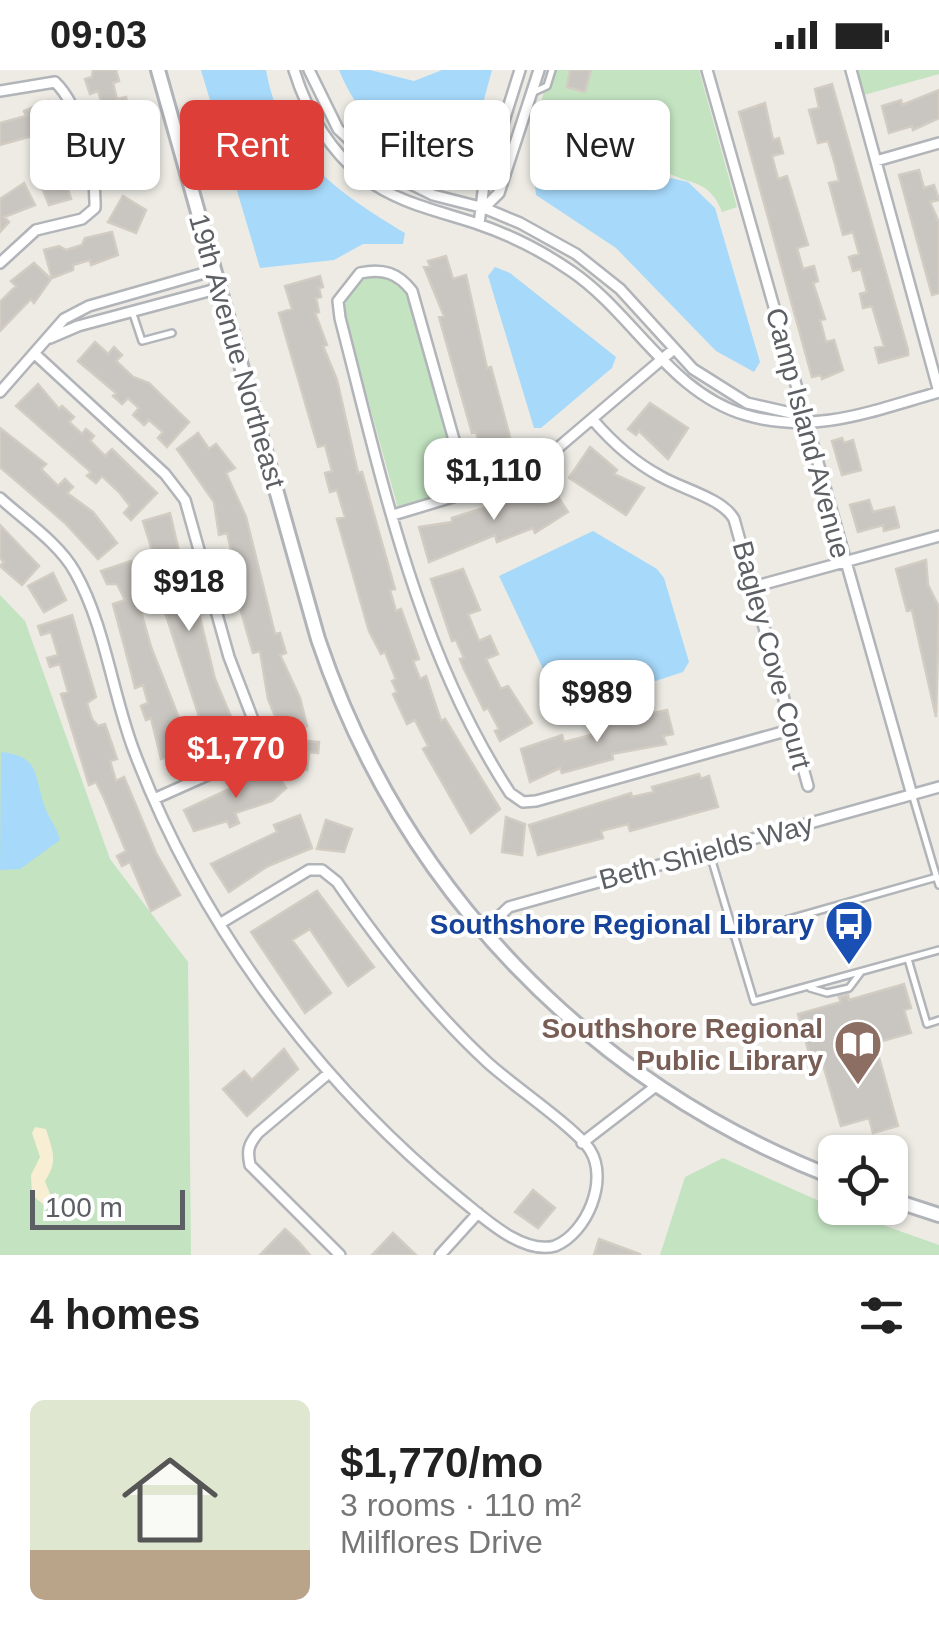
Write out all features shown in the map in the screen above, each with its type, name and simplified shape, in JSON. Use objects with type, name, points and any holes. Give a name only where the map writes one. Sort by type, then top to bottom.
[{"type":"street","name":"19th Avenue Northeast","points":[[158,70],[310,611],[339,698],[401,820],[483,933],[520,974],[613,1057],[774,1154],[818,1171]]},
{"type":"street","points":[[294,70],[318,127],[363,176],[408,203],[479,224],[570,270],[602,296],[662,360],[713,402],[772,422],[805,424],[848,418],[939,392],[851,70]]},
{"type":"street","points":[[309,70],[338,129],[379,168],[433,195],[484,208],[576,254],[620,289],[674,349],[720,389],[747,403],[792,413],[805,424]]},
{"type":"street","points":[[479,224],[484,184],[520,70]]},
{"type":"street","points":[[484,208],[498,193],[538,70]]},
{"type":"street","name":"Camp Island Avenue","points":[[707,70],[912,795]]},
{"type":"street","points":[[0,91],[54,82],[69,95],[96,189],[95,208],[82,219],[36,230],[0,263]]},
{"type":"street","points":[[876,161],[939,143]]},
{"type":"street","points":[[0,392],[64,318],[89,306],[147,290],[160,278],[176,282],[215,270]]},
{"type":"street","points":[[469,494],[412,291],[403,279],[388,272],[360,273],[338,301],[340,318],[422,616],[449,683],[510,793],[523,802],[792,729]]},
{"type":"street","points":[[48,339],[220,288]]},
{"type":"street","points":[[147,290],[152,306]]},
{"type":"street","points":[[128,295],[132,312]]},
{"type":"street","points":[[394,515],[526,475],[674,349]]},
{"type":"street","points":[[35,354],[165,474],[184,500],[229,657],[257,730],[254,750],[246,758],[154,798]]},
{"type":"street","name":"Bagley Cove Court","points":[[593,420],[608,438],[657,474],[728,508],[808,786]]},
{"type":"street","points":[[0,498],[73,568],[154,798],[185,864],[221,923],[328,1073],[430,1174],[478,1213],[533,1252],[560,1249],[587,1215],[597,1182],[590,1150],[452,1029],[322,870],[309,870],[221,923]]},
{"type":"street","points":[[753,587],[939,536]]},
{"type":"street","name":"Beth Shields Way","points":[[483,933],[510,907],[939,787]]},
{"type":"street","points":[[328,1073],[258,1133],[248,1144],[248,1155],[250,1166],[340,1255]]},
{"type":"street","points":[[582,1142],[656,1086]]},
{"type":"street","points":[[908,1205],[939,1216]]},
{"type":"street","points":[[440,1255],[478,1213]]},
{"type":"lane","points":[[532,93],[547,86],[552,70]]},
{"type":"lane","points":[[132,312],[142,341],[172,333]]},
{"type":"lane","points":[[912,795],[939,885]]},
{"type":"lane","points":[[709,851],[754,1001],[939,950]]},
{"type":"lane","points":[[732,935],[936,877]]},
{"type":"lane","points":[[908,959],[927,1024],[939,1020]]},
{"type":"lane","points":[[807,987],[827,993],[850,988],[861,972]]},
{"type":"green space","points":[[550,70],[699,70],[737,207],[722,212],[705,188],[670,174],[670,100],[542,100]]},
{"type":"green space","points":[[857,70],[939,70],[939,74],[864,95]]},
{"type":"green space","points":[[375,276],[398,283],[407,294],[462,490],[398,508],[345,317],[351,290]]},
{"type":"green space","points":[[0,595],[25,621],[110,859],[188,962],[191,1255],[0,1255]]},
{"type":"green space","points":[[723,1158],[818,1200],[818,1225],[883,1225],[939,1245],[939,1255],[660,1255],[685,1177]]},
{"type":"sand","points":[[35,1127],[46,1129],[53,1155],[45,1181],[51,1197],[44,1205],[32,1195],[31,1175],[40,1157],[32,1133]]},
{"type":"water","points":[[201,70],[266,70],[273,100],[210,100]]},
{"type":"water","points":[[339,70],[370,70],[414,81],[442,70],[492,70],[484,100],[355,100]]},
{"type":"water","points":[[324,176],[405,233],[403,244],[363,244],[334,260],[260,268],[237,190],[324,190]]},
{"type":"water","points":[[670,178],[688,182],[715,208],[760,362],[754,372],[716,351],[616,248],[536,195],[535,190],[670,190]]},
{"type":"water","points":[[495,267],[510,273],[616,357],[612,368],[541,428],[534,428],[488,276]]},
{"type":"water","points":[[593,531],[657,569],[664,578],[689,662],[683,672],[573,708],[562,705],[553,690],[499,576]]},
{"type":"water","points":[[1,752],[22,757],[32,767],[60,840],[20,869],[0,870]]},
{"type":"building","points":[[93,70],[116,70],[119,81],[113,83],[117,99],[127,100],[101,100],[98,91],[90,94],[85,79],[92,77]]},
{"type":"building","points":[[570,70],[591,70],[585,92],[567,87]]},
{"type":"building","points":[[832,84],[908,350],[908,355],[879,363],[875,348],[884,346],[872,306],[863,308],[860,294],[867,292],[861,269],[853,271],[849,257],[859,254],[853,232],[843,235],[829,183],[839,181],[835,164],[828,141],[818,143],[809,110],[819,108],[815,89]]},
{"type":"building","points":[[939,90],[939,118],[913,130],[912,126],[889,133],[882,106],[901,100],[902,105]]},
{"type":"building","points":[[765,103],[773,140],[779,138],[783,153],[772,156],[778,179],[787,176],[808,245],[797,248],[803,269],[814,266],[818,281],[813,283],[825,319],[820,320],[826,342],[834,340],[843,370],[822,379],[821,375],[812,377],[739,112]]},
{"type":"building","points":[[30,108],[30,137],[0,145],[0,123],[26,116],[24,111]]},
{"type":"building","points":[[919,170],[924,188],[934,185],[939,200],[930,202],[939,223],[939,293],[932,295],[899,175]]},
{"type":"building","points":[[24,183],[35,205],[4,217],[9,222],[0,232],[0,199]]},
{"type":"building","points":[[43,190],[68,190],[71,199],[49,205]]},
{"type":"building","points":[[123,196],[146,210],[136,233],[108,222]]},
{"type":"building","points":[[112,232],[118,255],[91,265],[90,260],[73,265],[73,270],[52,278],[44,250],[59,246],[66,250],[82,245],[85,238]]},
{"type":"building","points":[[446,256],[453,279],[466,275],[487,368],[491,367],[513,456],[481,466],[476,432],[472,433],[439,317],[444,316],[424,267],[430,266],[428,261]]},
{"type":"building","points":[[34,263],[51,279],[34,303],[31,299],[0,331],[0,302],[16,286],[11,281]]},
{"type":"building","points":[[320,276],[323,287],[319,288],[321,297],[316,298],[319,312],[315,313],[337,380],[358,473],[362,472],[395,589],[390,590],[396,611],[401,609],[419,659],[413,661],[420,679],[426,676],[441,721],[445,719],[500,809],[471,833],[423,749],[428,746],[415,720],[407,724],[393,694],[397,692],[392,681],[396,679],[385,652],[381,654],[369,631],[337,519],[345,517],[337,490],[330,492],[325,473],[332,471],[325,445],[318,447],[279,313],[292,309],[285,286]]},
{"type":"building","points":[[95,342],[108,354],[114,347],[122,355],[116,361],[133,377],[149,383],[189,422],[167,447],[158,438],[163,432],[149,420],[144,425],[133,415],[139,408],[128,398],[122,404],[113,396],[116,393],[78,361]]},
{"type":"building","points":[[38,384],[59,409],[62,406],[74,417],[69,422],[82,434],[86,429],[94,436],[90,441],[105,456],[112,449],[157,493],[131,520],[124,513],[130,506],[119,492],[102,476],[96,483],[87,476],[91,472],[16,406]]},
{"type":"building","points":[[650,403],[688,428],[668,459],[639,431],[636,435],[628,429]]},
{"type":"building","points":[[0,428],[46,464],[41,469],[58,486],[65,479],[73,487],[67,493],[93,512],[117,543],[98,559],[65,523],[0,467]]},
{"type":"building","points":[[198,433],[209,449],[216,444],[235,468],[226,473],[246,517],[275,634],[280,633],[286,653],[280,655],[300,698],[307,726],[282,733],[268,699],[260,651],[253,653],[225,556],[232,554],[227,533],[219,535],[214,502],[177,449]]},
{"type":"building","points":[[842,438],[844,443],[853,440],[861,470],[842,475],[832,441]]},
{"type":"building","points":[[590,447],[617,470],[614,474],[644,488],[626,515],[569,478]]},
{"type":"building","points":[[549,483],[568,512],[535,533],[533,528],[497,542],[495,535],[429,562],[419,527],[452,522],[452,518],[541,490]]},
{"type":"building","points":[[869,500],[873,512],[894,507],[899,527],[884,531],[883,525],[858,532],[850,505]]},
{"type":"building","points":[[170,513],[194,616],[199,614],[215,679],[237,731],[230,733],[231,743],[210,750],[161,600],[159,591],[164,589],[143,521]]},
{"type":"building","points":[[0,525],[39,566],[22,585],[0,566],[4,562],[0,558]]},
{"type":"building","points":[[926,560],[928,585],[939,607],[936,717],[912,610],[907,611],[896,569]]},
{"type":"building","points":[[131,561],[140,580],[133,583],[151,647],[194,756],[174,764],[168,757],[161,759],[151,718],[146,720],[141,706],[148,703],[143,685],[135,688],[113,604],[125,600],[117,584],[107,584],[101,571]]},
{"type":"building","points":[[463,569],[480,610],[468,614],[479,641],[490,636],[498,654],[486,659],[501,689],[508,686],[532,723],[500,741],[495,731],[499,729],[488,708],[484,710],[460,659],[464,658],[456,640],[452,641],[431,579]]},
{"type":"building","points":[[53,573],[66,600],[44,612],[28,586]]},
{"type":"building","points":[[72,615],[96,697],[87,703],[92,719],[98,726],[105,724],[117,759],[110,761],[116,781],[124,777],[156,853],[180,895],[151,911],[130,862],[122,866],[117,856],[126,851],[96,782],[89,785],[61,694],[68,692],[60,664],[50,667],[47,658],[58,655],[51,632],[41,635],[38,626]]},
{"type":"building","points":[[667,710],[673,734],[663,736],[666,744],[612,754],[613,759],[562,773],[560,768],[530,782],[521,749],[562,735],[564,742],[595,734],[594,729],[617,721]]},
{"type":"building","points":[[281,738],[319,742],[318,753],[309,752],[307,770],[276,766],[295,754],[280,753]]},
{"type":"building","points":[[274,768],[286,788],[272,801],[235,813],[239,823],[230,827],[227,821],[194,831],[184,810]]},
{"type":"building","points":[[699,774],[701,779],[709,776],[718,807],[630,831],[628,824],[601,831],[603,838],[538,855],[529,825],[631,793],[632,797],[654,792],[652,787]]},
{"type":"building","points":[[300,815],[312,848],[268,866],[229,892],[211,864],[277,832],[274,825]]},
{"type":"building","points":[[506,817],[525,824],[522,855],[502,852]]},
{"type":"building","points":[[326,820],[352,829],[344,852],[317,849]]},
{"type":"building","points":[[317,891],[374,967],[348,986],[310,929],[292,940],[331,993],[305,1013],[251,932]]},
{"type":"building","name":"Southshore Regional Public Library","points":[[904,984],[911,1008],[904,1010],[911,1033],[875,1043],[898,1126],[873,1133],[869,1118],[841,1126],[819,1051],[809,1053],[798,1014],[841,1002],[839,997],[848,995],[849,1000]]},
{"type":"building","points":[[284,1049],[298,1069],[247,1116],[223,1089],[244,1071],[252,1080]]},
{"type":"building","points":[[533,1190],[555,1208],[538,1228],[515,1212]]},
{"type":"building","points":[[285,1229],[310,1255],[260,1255]]},
{"type":"building","points":[[393,1233],[416,1255],[372,1255]]},
{"type":"building","points":[[599,1239],[640,1254],[640,1255],[594,1255]]},
{"type":"place","name":"Southshore Regional Library","points":[[849,966]]},
{"type":"place","name":"Southshore Regional Public Library","points":[[858,1086]]}]
